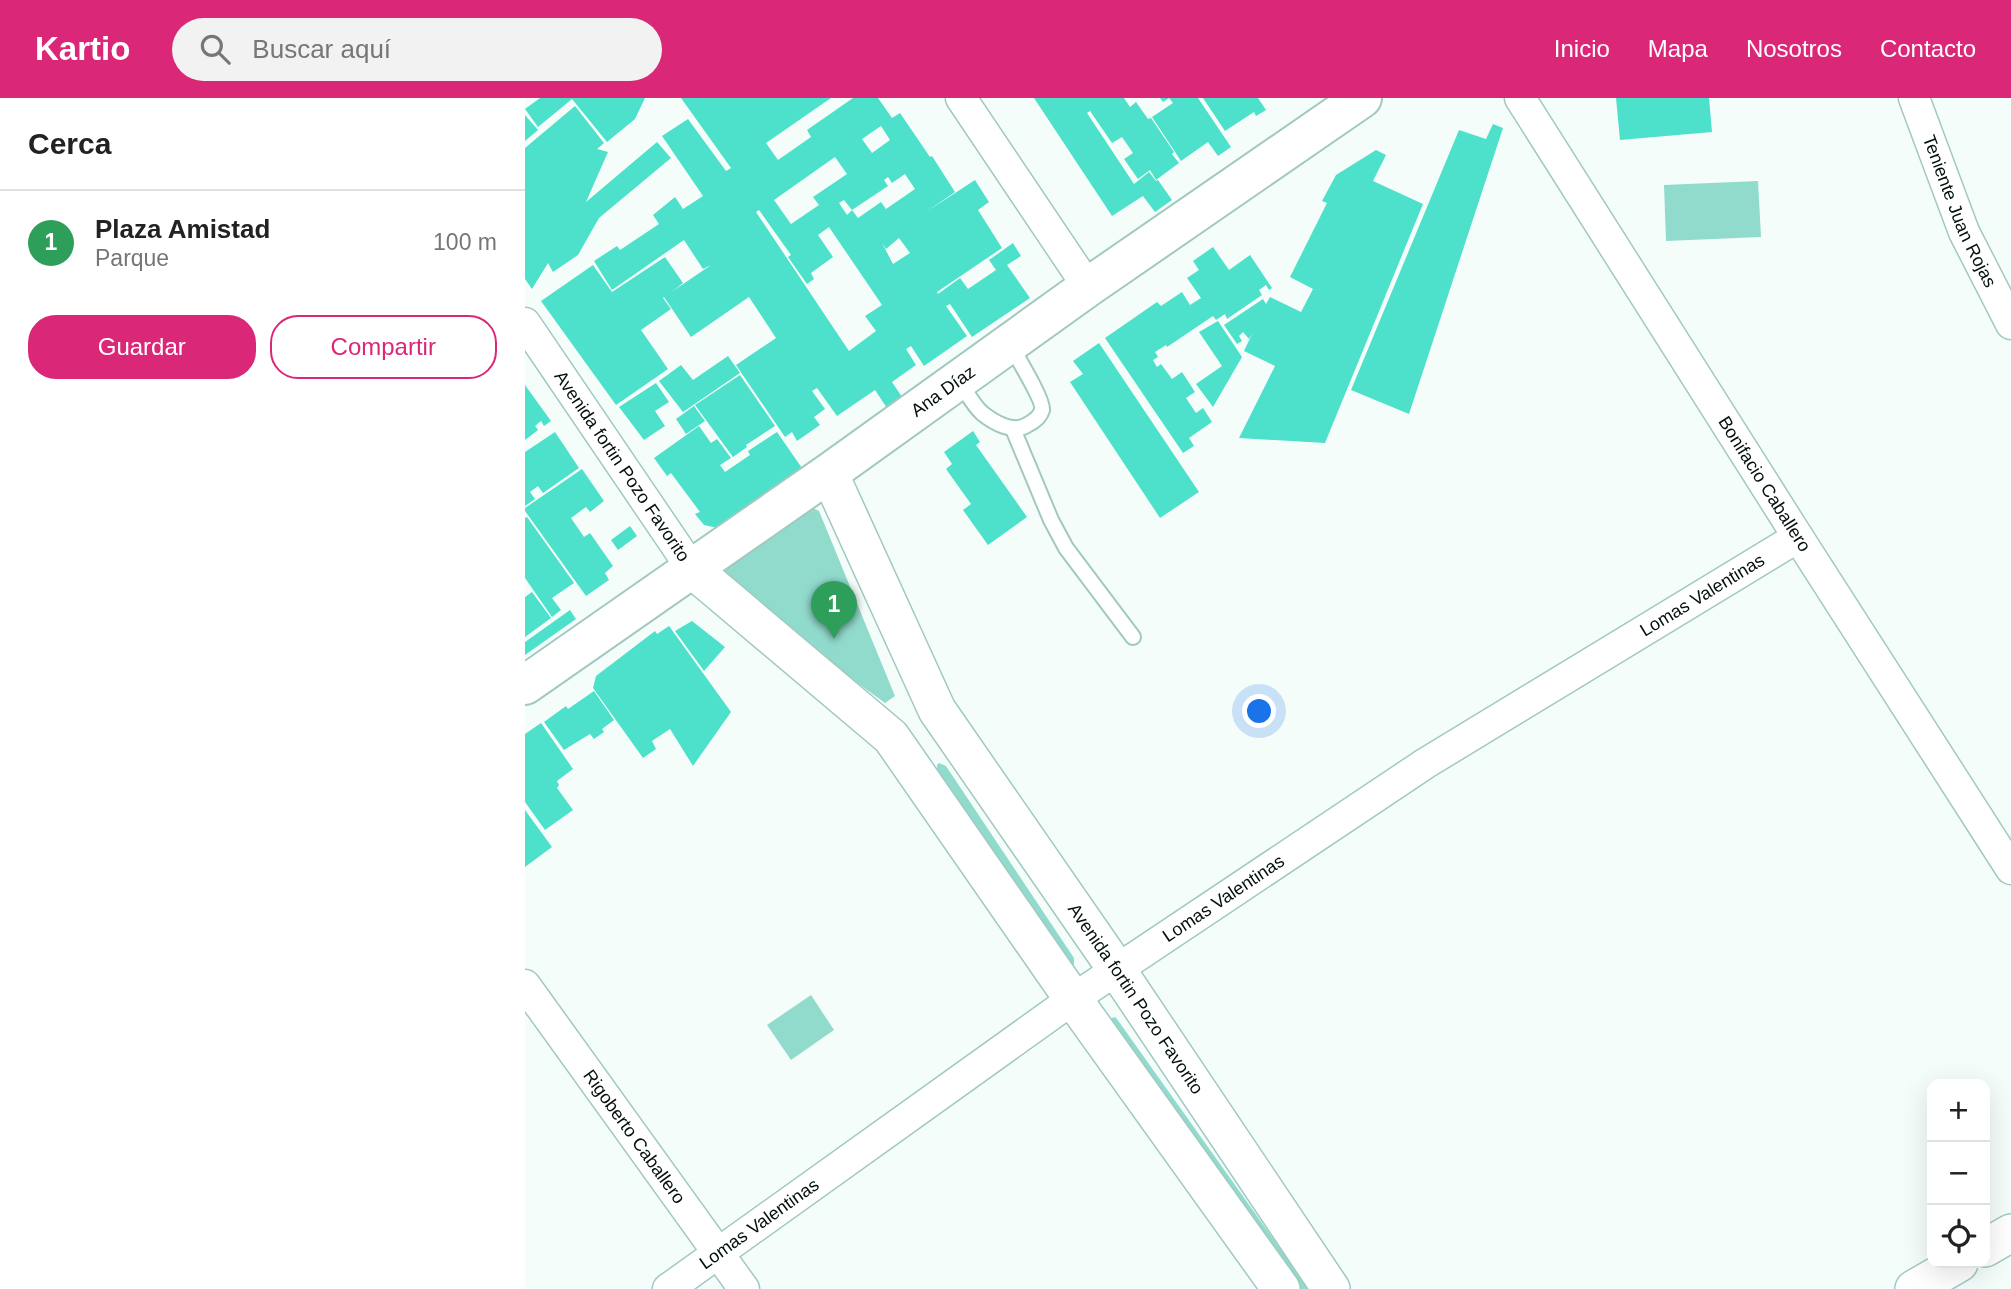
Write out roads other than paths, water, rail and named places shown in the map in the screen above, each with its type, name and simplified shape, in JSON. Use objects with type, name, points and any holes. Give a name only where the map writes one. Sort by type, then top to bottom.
[{"type":"main road","name":"Ana Díaz","points":[[525,685],[829,473],[1088,287],[1362,98]]},
{"type":"street","points":[[961,98],[1088,287]]},
{"type":"street","name":"Bonifacio Caballero","points":[[1520,98],[2011,869]]},
{"type":"street","name":"Teniente Juan Rojas","points":[[1914,98],[1964,232],[2011,324]]},
{"type":"street","name":"Avenida fortin Pozo Favorito","points":[[525,323],[692,569],[891,737],[1073,999],[1281,1289]]},
{"type":"street","name":"Avenida fortin Pozo Favorito","points":[[829,473],[937,710],[1117,970],[1331,1289]]},
{"type":"street","name":"Lomas Valentinas","points":[[668,1289],[1073,999],[1426,763],[1798,537]]},
{"type":"street","points":[[891,737],[937,710]]},
{"type":"street","name":"Rigoberto Caballero","points":[[525,985],[744,1289]]},
{"type":"street","points":[[1990,1245],[2011,1233]]},
{"type":"street","points":[[1914,1289],[1950,1268]]},
{"type":"lane","points":[[958,380],[982,412],[1013,429],[1022,428],[1035,421],[1042,411],[1041,400],[1010,343]]},
{"type":"lane","points":[[1013,429],[1051,520],[1066,548],[1133,637]]},
{"type":"place","name":"Plaza Amistad","points":[[834,639]]}]
